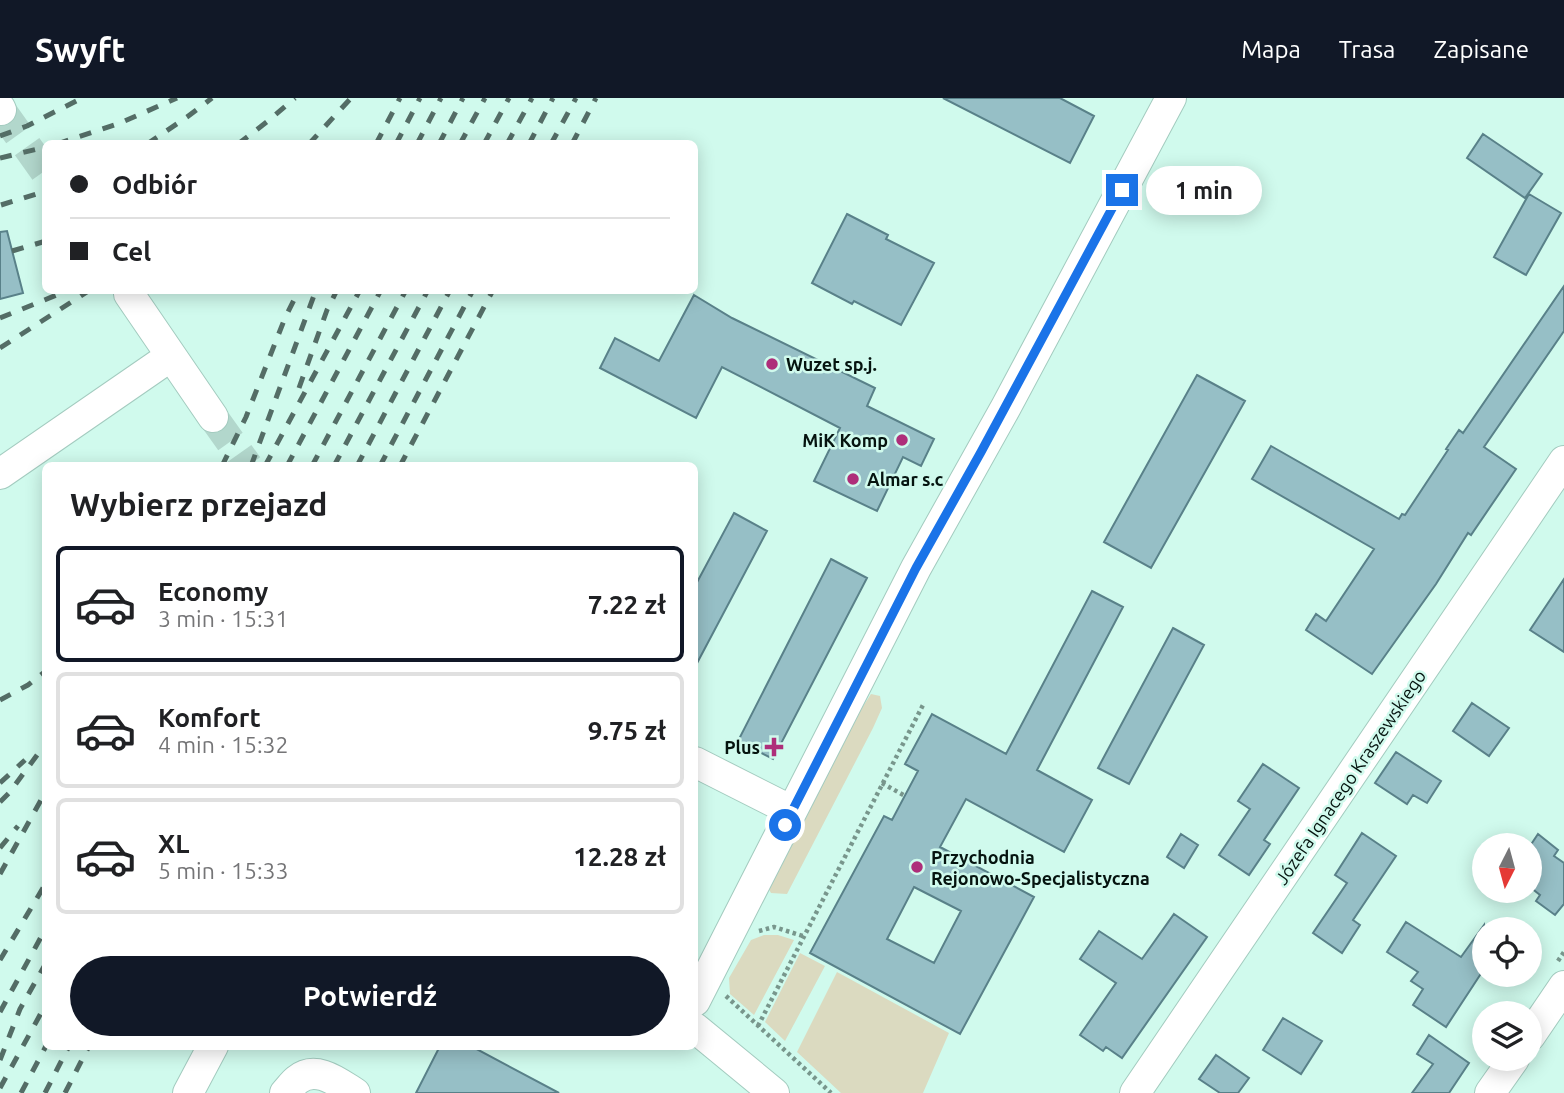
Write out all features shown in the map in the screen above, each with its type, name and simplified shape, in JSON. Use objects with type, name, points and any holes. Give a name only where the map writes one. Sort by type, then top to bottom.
[{"type":"street","points":[[698,995],[916,568],[1171,98]]},
{"type":"street","points":[[129,295],[213,417]]},
{"type":"street","points":[[0,474],[171,356]]},
{"type":"street","name":"Józefa Ignacego Kraszewskiego","points":[[1135,1093],[1564,461]]},
{"type":"street","points":[[698,764],[792,811]]},
{"type":"street","points":[[1542,1018],[1564,986]]},
{"type":"street","points":[[698,1030],[774,1093]]},
{"type":"street","points":[[188,1093],[211,1050]]},
{"type":"street","points":[[1490,1093],[1506,1071]]},
{"type":"street","points":[[285,1093],[298,1079],[309,1074],[324,1074],[355,1093]]},
{"type":"path","points":[[758,1026],[923,705]]},
{"type":"path","points":[[882,783],[905,796]]},
{"type":"path","points":[[723,994],[831,1093]]},
{"type":"green space","points":[[871,694],[880,696],[882,708],[873,728],[787,894],[771,893],[767,886],[856,717]]},
{"type":"green space","points":[[764,935],[778,935],[794,940],[754,1015],[730,994],[729,978],[751,940]]},
{"type":"green space","points":[[800,953],[825,966],[785,1041],[765,1022]]},
{"type":"green space","points":[[837,972],[949,1033],[923,1093],[841,1093],[797,1052]]},
{"type":"building","points":[[943,98],[1060,98],[1094,116],[1070,163]]},
{"type":"building","points":[[1483,134],[1542,174],[1525,198],[1467,158]]},
{"type":"building","points":[[1529,194],[1561,213],[1526,275],[1494,257]]},
{"type":"building","points":[[847,214],[888,235],[886,239],[934,263],[901,325],[812,283]]},
{"type":"building","points":[[7,231],[23,293],[0,299],[0,232]]},
{"type":"building","points":[[1564,286],[1564,331],[1484,447],[1516,469],[1471,535],[1468,533],[1436,584],[1372,674],[1306,630],[1316,614],[1326,621],[1374,549],[1252,479],[1271,446],[1399,519],[1402,514],[1405,515],[1459,430],[1463,433]]},
{"type":"building","points":[[694,295],[732,318],[875,388],[867,406],[934,439],[921,466],[903,457],[877,511],[814,481],[840,428],[722,367],[696,418],[600,368],[615,338],[659,361]]},
{"type":"building","points":[[1197,375],[1245,401],[1151,568],[1104,542]]},
{"type":"building","points":[[734,513],[767,531],[698,661],[698,580]]},
{"type":"building","points":[[831,559],[867,578],[773,759],[738,741]]},
{"type":"building","points":[[1564,579],[1564,652],[1530,630]]},
{"type":"building","name":"Przychodnia Rejonowo-Specjalistyczna","points":[[1092,591],[1123,607],[1037,770],[1092,800],[1064,852],[966,799],[940,847],[1034,897],[960,1034],[810,953],[884,816],[892,820],[918,771],[905,764],[932,714],[1006,754]],"holes":[[[914,887],[961,911],[934,963],[887,939]]]},
{"type":"building","points":[[1173,628],[1204,645],[1129,784],[1098,768]]},
{"type":"building","points":[[1472,703],[1509,728],[1489,756],[1453,731]]},
{"type":"building","points":[[1396,752],[1441,781],[1427,803],[1413,795],[1407,804],[1375,783]]},
{"type":"building","points":[[1263,764],[1299,788],[1264,840],[1270,844],[1249,875],[1219,855],[1250,809],[1238,801]]},
{"type":"building","points":[[1362,833],[1396,856],[1353,920],[1360,925],[1342,953],[1313,933],[1347,883],[1335,875]]},
{"type":"building","points":[[1181,834],[1198,845],[1184,868],[1167,857]]},
{"type":"building","points":[[1542,837],[1558,850],[1554,856],[1564,863],[1564,904],[1555,915],[1539,903],[1542,903]]},
{"type":"building","points":[[1174,914],[1207,937],[1122,1058],[1106,1047],[1103,1051],[1080,1035],[1116,983],[1080,959],[1099,931],[1142,959]]},
{"type":"building","points":[[1406,922],[1461,957],[1472,942],[1472,987],[1446,1027],[1413,1005],[1423,989],[1411,981],[1418,972],[1387,952]]},
{"type":"building","points":[[1283,1018],[1322,1041],[1301,1074],[1263,1050]]},
{"type":"building","points":[[1429,1035],[1469,1063],[1449,1093],[1412,1093],[1433,1064],[1417,1054]]},
{"type":"building","points":[[438,1050],[478,1050],[559,1093],[416,1093]]},
{"type":"building","points":[[1216,1055],[1249,1078],[1238,1093],[1220,1093],[1199,1079]]},
{"type":"tunnel","points":[[1,110],[42,167]]},
{"type":"tunnel","points":[[213,417],[245,462]]},
{"type":"railway","points":[[0,136],[27,126],[82,98]]},
{"type":"railway","points":[[69,140],[120,123],[177,98]]},
{"type":"railway","points":[[153,140],[212,98]]},
{"type":"railway","points":[[243,140],[295,98]]},
{"type":"railway","points":[[313,140],[351,98]]},
{"type":"railway","points":[[378,140],[400,98]]},
{"type":"railway","points":[[398,140],[420,98]]},
{"type":"railway","points":[[419,140],[441,98]]},
{"type":"railway","points":[[441,140],[463,98]]},
{"type":"railway","points":[[462,140],[485,98]]},
{"type":"railway","points":[[486,140],[509,98]]},
{"type":"railway","points":[[509,140],[532,98]]},
{"type":"railway","points":[[531,140],[553,98]]},
{"type":"railway","points":[[553,140],[576,98]]},
{"type":"railway","points":[[574,140],[596,98]]},
{"type":"railway","points":[[0,158],[42,148]]},
{"type":"railway","points":[[1,205],[42,192]]},
{"type":"railway","points":[[12,251],[42,242]]},
{"type":"railway","points":[[0,318],[59,294]]},
{"type":"railway","points":[[0,348],[84,294]]},
{"type":"railway","points":[[224,462],[246,417],[297,294]]},
{"type":"railway","points":[[252,462],[315,294]]},
{"type":"railway","points":[[299,388],[335,294]]},
{"type":"railway","points":[[267,462],[358,294]]},
{"type":"railway","points":[[289,462],[379,294]]},
{"type":"railway","points":[[314,462],[404,294]]},
{"type":"railway","points":[[336,462],[426,294]]},
{"type":"railway","points":[[359,462],[448,294]]},
{"type":"railway","points":[[382,462],[471,294]]},
{"type":"railway","points":[[402,462],[491,294]]},
{"type":"railway","points":[[0,700],[42,674]]},
{"type":"railway","points":[[0,802],[42,748]]},
{"type":"railway","points":[[0,783],[25,760]]},
{"type":"railway","points":[[0,874],[42,798]]},
{"type":"railway","points":[[0,848],[18,826]]},
{"type":"railway","points":[[0,960],[42,890]]},
{"type":"railway","points":[[0,1012],[42,935]]},
{"type":"railway","points":[[0,1060],[20,1009],[42,970]]},
{"type":"railway","points":[[0,1088],[42,1011]]},
{"type":"railway","points":[[21,1093],[44,1050]]},
{"type":"railway","points":[[45,1093],[67,1050]]},
{"type":"railway","points":[[65,1093],[87,1050]]},
{"type":"place","name":"Wuzet sp.j.","points":[[772,364]]},
{"type":"place","name":"MiK Komp","points":[[902,440]]},
{"type":"place","name":"Almar s.c","points":[[853,479]]},
{"type":"place","name":"Plus","points":[[774,747]]},
{"type":"place","name":"Przychodnia Rejonowo-Specjalistyczna","points":[[917,867]]},
{"type":"route","points":[[785,825],[916,568],[1122,190]]}]
